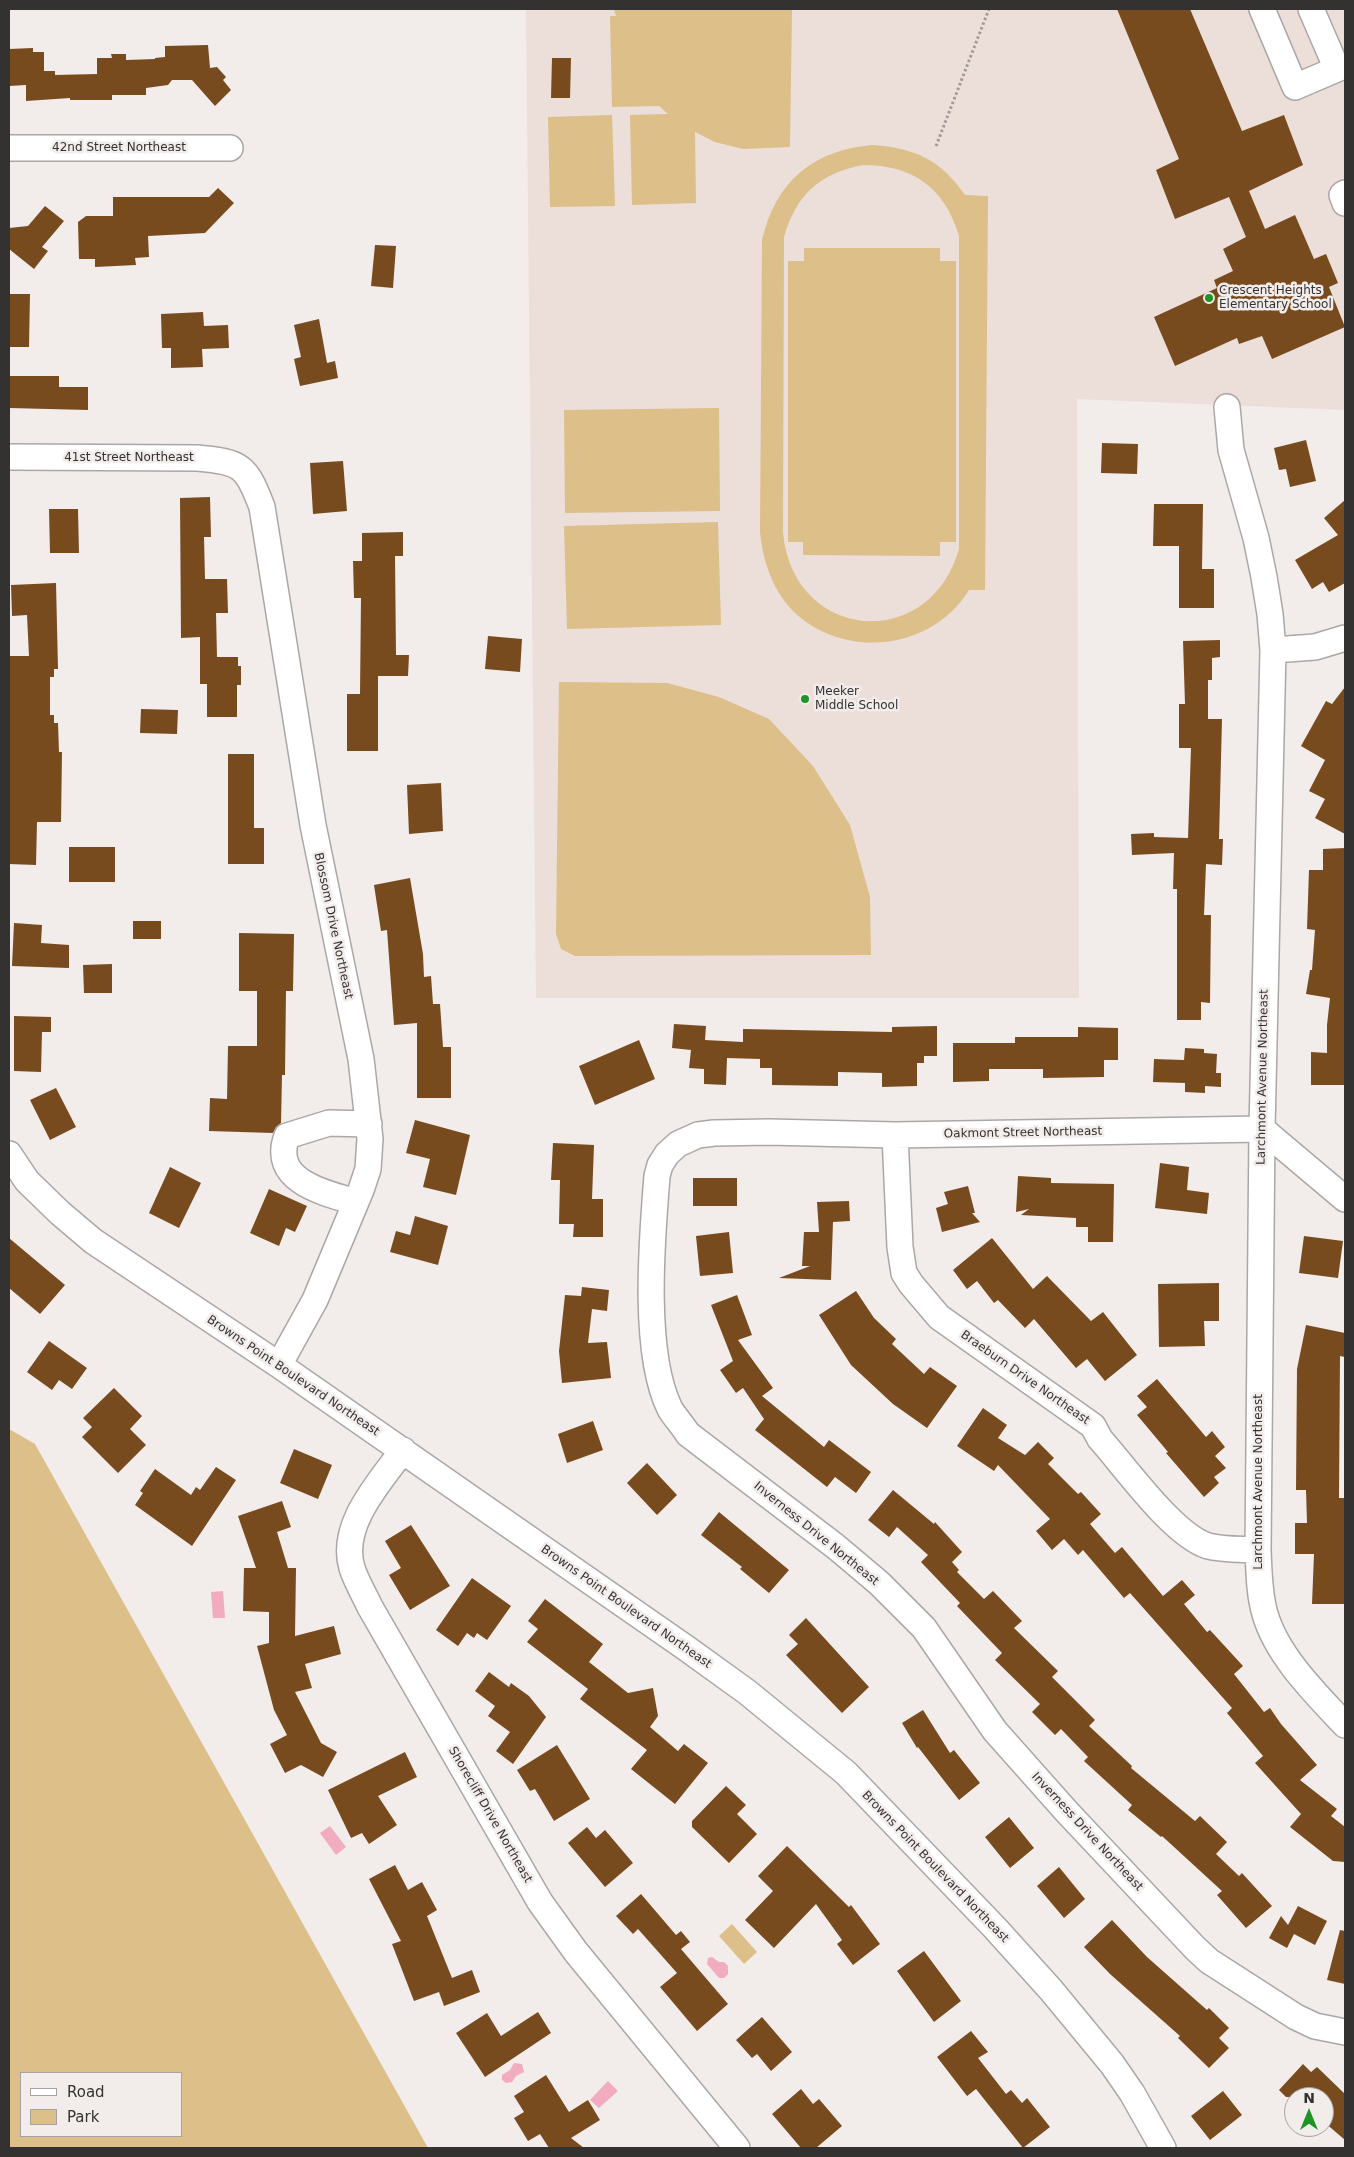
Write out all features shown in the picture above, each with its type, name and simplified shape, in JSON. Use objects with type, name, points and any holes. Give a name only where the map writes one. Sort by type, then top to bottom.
[{"type":"street","points":[[1262,9],[1295,87],[1337,69],[1311,9]]},
{"type":"street","name":"42nd Street Northeast","points":[[9,148],[230,148]]},
{"type":"street","points":[[1345,193],[1342,195],[1345,203]]},
{"type":"street","name":"Larchmont Avenue Northeast","points":[[1227,407],[1232,450],[1256,538],[1264,577],[1273,650],[1262,1129],[1258,1550],[1261,1597],[1265,1615],[1274,1637],[1306,1683],[1345,1725]]},
{"type":"street","name":"41st Street Northeast","points":[[9,457],[197,458],[235,464],[246,474]]},
{"type":"street","name":"Blossom Drive Northeast","points":[[246,474],[254,484],[262,507],[313,826],[360,1059],[369,1124],[370,1154],[368,1169],[356,1202],[314,1300],[279,1365]]},
{"type":"street","points":[[1273,650],[1315,647],[1345,638]]},
{"type":"street","points":[[356,1202],[310,1188],[298,1181],[286,1163],[284,1145],[287,1136],[311,1127],[329,1123],[369,1124]]},
{"type":"street","points":[[1262,1129],[1345,1199]]},
{"type":"street","name":"Oakmont Street Northeast","points":[[678,1144],[698,1135],[714,1133],[769,1132],[895,1135],[1262,1129]]},
{"type":"street","name":"Braeburn Drive Northeast","points":[[895,1135],[900,1247],[904,1273],[924,1301],[939,1317],[1092,1426],[1100,1440],[1164,1514],[1184,1532],[1209,1546],[1258,1550]]},
{"type":"street","name":"Inverness Drive Northeast","points":[[678,1144],[667,1154],[660,1165],[657,1176],[652,1302],[653,1340],[660,1380],[670,1409],[688,1434],[835,1546],[879,1583],[924,1628],[996,1732],[1067,1812],[1194,1948],[1209,1961],[1296,2017],[1315,2026],[1345,2032]]},
{"type":"street","name":"Browns Point Boulevard Northeast","points":[[9,1154],[27,1181],[93,1241],[279,1365],[747,1692],[846,1773],[995,1928],[1051,1990],[1112,2064],[1132,2093],[1163,2148]]},
{"type":"street","name":"Shorecliff Drive Northeast","points":[[402,1450],[359,1510],[353,1530],[350,1553],[352,1567],[370,1606],[540,1902],[576,1952],[731,2146]]},
{"type":"path","points":[[936,146],[989,9]]},
{"type":"shaded area","name":"Meeker Middle School","points":[[526,9],[1345,9],[1345,410],[1077,399],[1079,998],[536,998]]},
{"type":"shaded area","points":[[223,1591],[225,1618],[213,1618],[211,1592]]},
{"type":"shaded area","points":[[330,1826],[346,1847],[336,1855],[320,1833]]},
{"type":"shaded area","points":[[712,1957],[719,1962],[724,1962],[728,1966],[728,1974],[724,1978],[719,1978],[707,1964],[708,1958]]},
{"type":"shaded area","points":[[514,2063],[522,2064],[524,2072],[516,2076],[512,2082],[506,2083],[502,2080],[502,2075],[510,2070]]},
{"type":"shaded area","points":[[608,2081],[618,2091],[599,2108],[590,2100]]},
{"type":"green space","points":[[614,9],[792,9],[790,147],[743,149],[715,142],[695,132],[696,203],[632,205],[630,115],[668,114],[659,106],[612,107],[610,16],[616,16]]},
{"type":"green space","points":[[612,115],[615,206],[550,207],[548,117]]},
{"type":"green space","points":[[873,145],[902,149],[914,153],[926,158],[946,173],[965,195],[988,196],[985,590],[969,590],[953,610],[933,626],[910,636],[886,642],[861,642],[836,637],[813,627],[793,611],[774,584],[763,553],[760,532],[762,240],[768,219],[787,185],[800,172],[815,162],[852,148]],"holes":[[[863,165],[897,169],[912,175],[936,192],[953,219],[959,236],[959,549],[943,583],[920,606],[893,619],[864,621],[835,613],[810,596],[792,569],[783,533],[784,237],[795,209],[812,188],[822,180],[834,174]]]},
{"type":"green space","points":[[804,248],[940,248],[940,261],[956,261],[956,542],[940,542],[940,556],[803,555],[803,542],[788,542],[788,261],[804,261]]},
{"type":"green space","points":[[719,408],[720,511],[565,513],[564,410]]},
{"type":"green space","points":[[718,522],[721,625],[567,629],[564,526]]},
{"type":"green space","points":[[559,682],[667,683],[719,697],[769,719],[813,766],[850,825],[870,897],[871,955],[575,956],[561,949],[556,934]]},
{"type":"green space","points":[[9,1429],[35,1444],[428,2148],[9,2148]]},
{"type":"green space","points":[[732,1924],[757,1952],[744,1964],[719,1936]]},
{"type":"building","points":[[1117,9],[1190,9],[1242,131],[1284,115],[1303,165],[1249,191],[1265,229],[1295,215],[1314,259],[1326,254],[1338,283],[1329,287],[1345,327],[1272,359],[1262,336],[1239,344],[1237,338],[1175,366],[1154,317],[1217,288],[1214,280],[1233,271],[1223,249],[1246,237],[1229,197],[1175,219],[1156,170],[1179,159]]},
{"type":"building","points":[[208,45],[210,68],[217,67],[226,77],[223,80],[231,90],[215,106],[192,80],[172,80],[168,85],[146,88],[146,95],[112,95],[112,100],[70,100],[70,98],[26,101],[26,85],[9,86],[9,49],[33,48],[33,52],[44,52],[44,71],[55,71],[55,75],[97,74],[97,58],[112,58],[111,54],[126,54],[126,60],[155,59],[165,57],[165,46]]},
{"type":"building","points":[[552,58],[571,58],[570,98],[551,98]]},
{"type":"building","points":[[218,188],[234,203],[205,233],[148,236],[149,257],[135,258],[136,265],[95,267],[95,259],[79,259],[78,222],[86,216],[113,216],[113,197],[209,197]]},
{"type":"building","points":[[45,206],[64,221],[42,247],[48,251],[34,269],[9,249],[9,228],[28,226]]},
{"type":"building","points":[[375,245],[396,246],[393,288],[371,286]]},
{"type":"building","points":[[9,294],[30,294],[29,347],[9,347]]},
{"type":"building","points":[[203,312],[204,326],[228,325],[229,348],[202,349],[203,367],[171,368],[171,348],[162,348],[161,314]]},
{"type":"building","points":[[319,319],[327,363],[335,361],[338,378],[300,386],[294,359],[301,357],[294,325]]},
{"type":"building","points":[[9,376],[59,376],[59,387],[88,387],[88,410],[9,408]]},
{"type":"building","points":[[1306,440],[1316,481],[1290,487],[1286,469],[1279,470],[1274,448]]},
{"type":"building","points":[[1102,443],[1138,444],[1137,474],[1101,473]]},
{"type":"building","points":[[343,461],[347,511],[313,514],[310,463]]},
{"type":"building","points":[[210,497],[211,537],[204,537],[205,579],[227,579],[228,613],[216,613],[217,657],[238,657],[238,666],[241,666],[241,685],[237,685],[237,717],[207,717],[207,684],[200,684],[200,637],[181,638],[180,498]]},
{"type":"building","points":[[1345,500],[1345,583],[1329,592],[1323,582],[1312,589],[1295,560],[1338,535],[1324,518]]},
{"type":"building","points":[[1154,504],[1203,504],[1202,569],[1214,569],[1214,608],[1179,608],[1179,546],[1153,546]]},
{"type":"building","points":[[49,509],[78,509],[79,553],[50,553]]},
{"type":"building","points":[[403,532],[403,556],[395,556],[396,655],[409,655],[408,676],[378,676],[378,751],[347,751],[347,694],[360,694],[361,598],[354,598],[353,561],[362,561],[362,533]]},
{"type":"building","points":[[56,583],[58,669],[54,669],[54,677],[50,677],[50,715],[54,715],[54,723],[58,723],[59,752],[62,752],[61,822],[37,822],[36,865],[9,864],[9,656],[29,656],[27,615],[12,616],[11,585]]},
{"type":"building","points":[[488,636],[522,639],[520,672],[485,669]]},
{"type":"building","points":[[1220,640],[1220,657],[1212,658],[1212,680],[1208,680],[1208,719],[1222,719],[1219,839],[1223,839],[1222,865],[1206,864],[1204,915],[1211,915],[1210,1003],[1201,1002],[1201,1020],[1177,1020],[1177,889],[1173,889],[1174,853],[1132,855],[1131,834],[1154,833],[1154,837],[1188,838],[1191,748],[1179,748],[1179,704],[1185,704],[1183,641]]},
{"type":"building","points":[[1345,687],[1345,834],[1315,818],[1325,799],[1309,791],[1325,760],[1301,746],[1326,701],[1332,704]]},
{"type":"building","points":[[141,709],[178,710],[177,734],[140,733]]},
{"type":"building","points":[[228,754],[254,754],[254,828],[264,828],[264,864],[228,864]]},
{"type":"building","points":[[441,783],[443,831],[409,834],[407,785]]},
{"type":"building","points":[[69,847],[115,847],[115,882],[69,882]]},
{"type":"building","points":[[1345,848],[1345,1085],[1311,1085],[1311,1052],[1327,1053],[1327,1025],[1330,998],[1306,994],[1310,970],[1312,970],[1315,930],[1307,929],[1309,870],[1323,870],[1323,849]]},
{"type":"building","points":[[410,878],[423,954],[424,977],[431,976],[433,1004],[440,1004],[443,1047],[451,1047],[451,1098],[417,1098],[417,1023],[394,1025],[387,930],[381,931],[374,885]]},
{"type":"building","points":[[133,921],[161,921],[161,939],[133,939]]},
{"type":"building","points":[[14,923],[42,925],[41,943],[69,945],[69,968],[12,966]]},
{"type":"building","points":[[239,933],[294,934],[293,991],[286,991],[285,1075],[282,1075],[281,1123],[273,1133],[209,1131],[210,1098],[227,1099],[228,1046],[257,1046],[257,991],[239,991]]},
{"type":"building","points":[[112,964],[112,993],[84,993],[83,965]]},
{"type":"building","points":[[14,1016],[51,1017],[51,1032],[42,1032],[41,1072],[14,1071]]},
{"type":"building","points":[[674,1024],[706,1026],[705,1040],[743,1042],[743,1029],[892,1032],[892,1027],[937,1026],[937,1056],[924,1056],[924,1063],[917,1063],[917,1086],[882,1087],[882,1073],[838,1072],[838,1086],[772,1085],[772,1068],[760,1068],[760,1059],[727,1058],[726,1085],[704,1084],[704,1069],[689,1068],[691,1050],[672,1048]]},
{"type":"building","points":[[1078,1027],[1118,1028],[1118,1060],[1104,1060],[1104,1077],[1043,1078],[1043,1069],[989,1069],[989,1081],[953,1082],[953,1043],[1015,1043],[1015,1037],[1078,1037]]},
{"type":"building","points":[[639,1040],[655,1079],[595,1105],[579,1066]]},
{"type":"building","points":[[1185,1048],[1204,1049],[1204,1053],[1217,1054],[1216,1073],[1221,1073],[1221,1087],[1205,1086],[1205,1093],[1185,1092],[1185,1083],[1153,1082],[1154,1059],[1184,1060]]},
{"type":"building","points":[[56,1088],[76,1127],[50,1140],[30,1100]]},
{"type":"building","points":[[415,1120],[470,1135],[456,1195],[423,1187],[430,1159],[406,1153]]},
{"type":"building","points":[[553,1143],[594,1145],[592,1199],[603,1199],[603,1237],[573,1237],[574,1224],[559,1224],[560,1180],[551,1180]]},
{"type":"building","points":[[1160,1163],[1189,1167],[1187,1190],[1209,1193],[1207,1214],[1155,1208]]},
{"type":"building","points":[[170,1167],[201,1183],[179,1228],[149,1213]]},
{"type":"building","points":[[1018,1176],[1051,1178],[1051,1183],[1114,1184],[1113,1242],[1088,1242],[1088,1227],[1076,1227],[1076,1218],[1021,1215],[1029,1209],[1016,1212]]},
{"type":"building","points":[[693,1178],[737,1178],[737,1206],[693,1206]]},
{"type":"building","points":[[968,1186],[975,1213],[972,1213],[980,1222],[942,1232],[936,1208],[948,1204],[944,1192]]},
{"type":"building","points":[[269,1189],[307,1206],[295,1232],[286,1228],[279,1246],[250,1233]]},
{"type":"building","points":[[849,1201],[850,1221],[833,1222],[831,1280],[779,1278],[810,1266],[802,1266],[804,1232],[819,1232],[817,1202]]},
{"type":"building","points":[[415,1216],[448,1226],[438,1265],[390,1252],[396,1231],[410,1235]]},
{"type":"building","points":[[729,1232],[733,1273],[700,1276],[696,1236]]},
{"type":"building","points":[[1304,1236],[1343,1241],[1338,1278],[1299,1273]]},
{"type":"building","points":[[9,1238],[65,1285],[40,1314],[9,1288]]},
{"type":"building","points":[[992,1238],[1033,1289],[1047,1276],[1091,1321],[1103,1312],[1137,1355],[1105,1381],[1087,1359],[1076,1368],[1034,1319],[1025,1328],[998,1300],[994,1303],[977,1281],[967,1289],[953,1270]]},
{"type":"building","points":[[1219,1283],[1219,1321],[1204,1321],[1205,1346],[1159,1347],[1158,1284]]},
{"type":"building","points":[[582,1287],[609,1290],[607,1311],[592,1309],[588,1343],[607,1342],[611,1378],[562,1383],[559,1351],[565,1295],[581,1296]]},
{"type":"building","points":[[856,1291],[874,1318],[896,1339],[892,1344],[924,1374],[930,1367],[957,1386],[927,1428],[893,1404],[851,1365],[819,1315]]},
{"type":"building","points":[[737,1295],[752,1335],[738,1340],[773,1388],[762,1396],[824,1447],[829,1440],[871,1472],[856,1493],[835,1477],[827,1487],[755,1430],[764,1419],[743,1388],[736,1393],[720,1370],[733,1361],[711,1305]]},
{"type":"building","points":[[1306,1325],[1345,1333],[1345,1357],[1340,1356],[1339,1498],[1345,1498],[1345,1604],[1312,1604],[1314,1554],[1295,1554],[1295,1523],[1307,1523],[1306,1490],[1296,1490],[1297,1369]]},
{"type":"building","points":[[49,1341],[87,1368],[72,1389],[59,1380],[52,1390],[27,1372]]},
{"type":"building","points":[[1157,1379],[1206,1437],[1212,1431],[1225,1447],[1215,1456],[1226,1468],[1214,1477],[1219,1483],[1204,1497],[1166,1453],[1168,1452],[1137,1415],[1147,1407],[1137,1396]]},
{"type":"building","points":[[114,1388],[142,1416],[130,1429],[146,1445],[118,1473],[82,1437],[92,1427],[83,1418]]},
{"type":"building","points":[[983,1408],[1007,1425],[998,1438],[1025,1455],[1038,1442],[1054,1458],[1048,1464],[1078,1494],[1081,1492],[1101,1514],[1090,1524],[1115,1553],[1122,1547],[1163,1596],[1182,1580],[1195,1595],[1184,1604],[1207,1632],[1210,1630],[1243,1666],[1234,1674],[1264,1712],[1270,1708],[1281,1724],[1317,1765],[1300,1780],[1337,1809],[1331,1816],[1345,1827],[1345,1862],[1333,1861],[1290,1827],[1301,1814],[1255,1763],[1263,1756],[1227,1713],[1232,1708],[1130,1593],[1124,1598],[1083,1550],[1078,1555],[1064,1539],[1052,1550],[1036,1531],[1050,1519],[998,1465],[994,1471],[957,1446]]},
{"type":"building","points":[[593,1421],[603,1450],[567,1463],[558,1434]]},
{"type":"building","points":[[294,1449],[332,1465],[318,1499],[280,1483]]},
{"type":"building","points":[[647,1463],[677,1495],[657,1515],[627,1483]]},
{"type":"building","points":[[216,1467],[236,1480],[192,1546],[135,1505],[143,1493],[140,1491],[155,1469],[191,1495],[196,1487],[200,1490]]},
{"type":"building","points":[[893,1490],[934,1524],[935,1522],[962,1552],[952,1562],[959,1570],[957,1572],[984,1599],[993,1591],[1022,1621],[1014,1628],[1058,1671],[1052,1677],[1095,1720],[1089,1726],[1132,1766],[1131,1768],[1195,1821],[1200,1816],[1227,1842],[1216,1854],[1239,1876],[1242,1873],[1272,1906],[1246,1928],[1217,1895],[1222,1891],[1162,1836],[1128,1810],[1132,1805],[1084,1761],[1088,1757],[1061,1729],[1055,1735],[1032,1712],[1040,1704],[995,1660],[1002,1653],[957,1606],[960,1603],[921,1562],[928,1555],[897,1527],[889,1537],[868,1520]]},
{"type":"building","points":[[282,1501],[291,1527],[277,1532],[288,1568],[296,1568],[295,1636],[334,1626],[341,1654],[305,1664],[312,1688],[295,1692],[321,1743],[337,1752],[323,1777],[301,1765],[285,1773],[270,1744],[287,1735],[274,1710],[257,1646],[269,1643],[269,1612],[243,1611],[244,1568],[256,1568],[238,1516]]},
{"type":"building","points":[[719,1512],[789,1570],[769,1593],[740,1569],[742,1567],[701,1535]]},
{"type":"building","points":[[411,1525],[450,1586],[410,1610],[389,1575],[401,1568],[385,1541]]},
{"type":"building","points":[[472,1578],[511,1606],[487,1640],[477,1633],[474,1638],[467,1633],[458,1646],[436,1630]]},
{"type":"building","points":[[545,1599],[603,1644],[589,1662],[628,1693],[653,1688],[658,1716],[650,1727],[678,1751],[684,1744],[708,1763],[675,1804],[631,1769],[647,1750],[580,1699],[588,1689],[527,1642],[538,1629],[528,1621]]},
{"type":"building","points":[[806,1618],[869,1687],[842,1713],[786,1655],[798,1644],[789,1635]]},
{"type":"building","points":[[489,1672],[509,1687],[511,1683],[529,1696],[546,1717],[513,1764],[496,1751],[510,1732],[488,1716],[495,1706],[475,1691]]},
{"type":"building","points":[[923,1710],[950,1753],[954,1750],[980,1783],[959,1800],[917,1748],[902,1723]]},
{"type":"building","points":[[557,1745],[590,1799],[554,1821],[535,1789],[530,1791],[517,1770]]},
{"type":"building","points":[[405,1752],[417,1777],[378,1796],[397,1825],[369,1844],[362,1833],[351,1838],[328,1790]]},
{"type":"building","points":[[726,1786],[746,1805],[737,1814],[757,1834],[729,1863],[692,1827],[692,1821]]},
{"type":"building","points":[[1009,1817],[1034,1848],[1010,1868],[985,1837]]},
{"type":"building","points":[[587,1827],[596,1838],[605,1830],[633,1863],[605,1887],[568,1843]]},
{"type":"building","points":[[787,1846],[849,1907],[851,1905],[880,1944],[853,1965],[837,1944],[842,1940],[816,1904],[774,1948],[745,1920],[773,1891],[758,1876]]},
{"type":"building","points":[[395,1865],[408,1890],[422,1882],[437,1910],[427,1916],[452,1978],[472,1970],[480,1992],[444,2006],[439,1992],[414,2001],[392,1944],[401,1941],[369,1879]]},
{"type":"building","points":[[1059,1867],[1085,1899],[1064,1918],[1037,1886]]},
{"type":"building","points":[[641,1894],[676,1935],[681,1931],[690,1942],[681,1949],[728,2004],[697,2031],[660,1987],[677,1973],[638,1929],[633,1934],[616,1916]]},
{"type":"building","points":[[1298,1906],[1327,1921],[1315,1945],[1294,1934],[1287,1948],[1269,1938],[1281,1916],[1288,1925]]},
{"type":"building","points":[[1112,1920],[1147,1957],[1207,2010],[1209,2008],[1229,2028],[1219,2038],[1229,2048],[1209,2068],[1178,2038],[1180,2036],[1110,1974],[1084,1947]]},
{"type":"building","points":[[1340,1930],[1345,1931],[1345,1984],[1327,1980]]},
{"type":"building","points":[[924,1951],[961,2001],[934,2022],[897,1971]]},
{"type":"building","points":[[538,2012],[551,2033],[485,2077],[456,2033],[487,2013],[501,2036]]},
{"type":"building","points":[[762,2017],[792,2052],[771,2071],[757,2054],[752,2058],[736,2040]]},
{"type":"building","points":[[971,2031],[988,2052],[978,2058],[1006,2094],[1011,2090],[1022,2103],[1027,2098],[1050,2127],[1023,2148],[976,2089],[967,2096],[937,2057]]},
{"type":"building","points":[[1303,2064],[1311,2072],[1317,2067],[1345,2094],[1345,2140],[1334,2131],[1334,2087],[1284,2087],[1284,2095],[1279,2090]]},
{"type":"building","points":[[546,2075],[569,2112],[588,2100],[600,2120],[571,2138],[584,2148],[549,2148],[540,2134],[528,2141],[514,2118],[524,2112],[514,2096]]},
{"type":"building","points":[[801,2089],[813,2104],[819,2099],[842,2126],[816,2148],[801,2148],[772,2114]]},
{"type":"building","points":[[1223,2091],[1242,2115],[1210,2140],[1191,2116]]},
{"type":"place","name":"Crescent Heights Elementary School","points":[[1209,298]]},
{"type":"place","name":"Meeker Middle School","points":[[805,699]]}]
